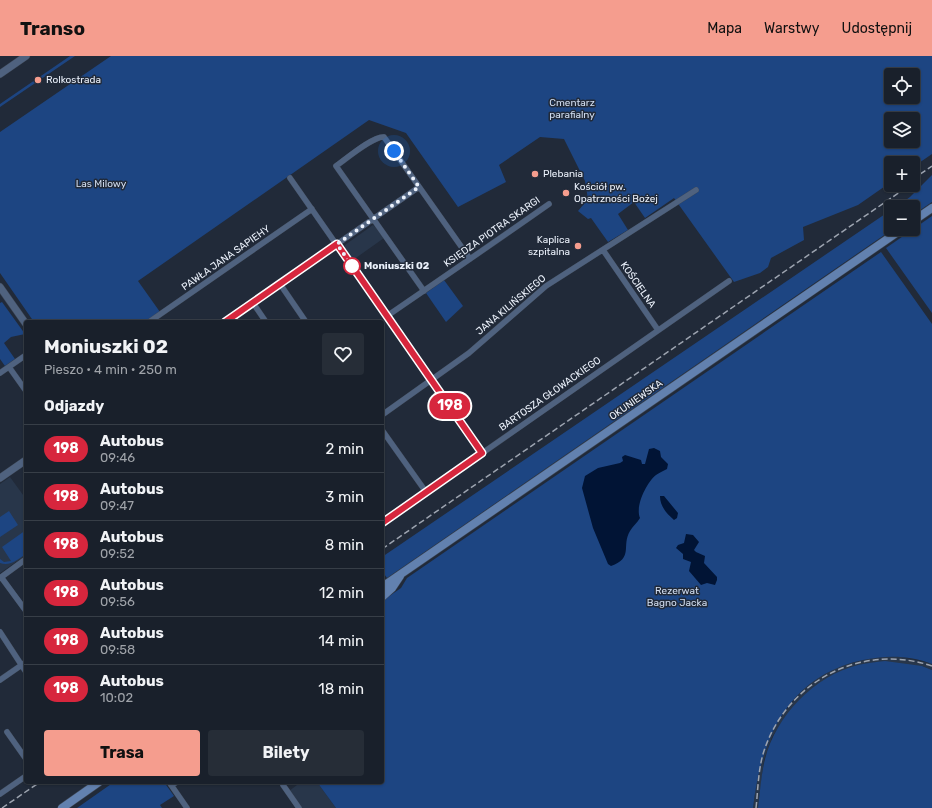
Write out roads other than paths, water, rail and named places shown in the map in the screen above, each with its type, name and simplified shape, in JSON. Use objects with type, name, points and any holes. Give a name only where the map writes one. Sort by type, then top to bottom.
[{"type":"main road","points":[[920,216],[932,208]]},
{"type":"main road","name":"OKUNIEWSKA","points":[[384,586],[892,236]]},
{"type":"main road","points":[[384,594],[392,588],[401,574]]},
{"type":"main road","points":[[62,808],[96,784]]},
{"type":"street","points":[[0,74],[26,56]]},
{"type":"street","points":[[424,291],[336,166],[378,137],[382,136],[385,138],[470,259]]},
{"type":"street","points":[[290,178],[482,453]]},
{"type":"street","points":[[228,320],[419,187]]},
{"type":"street","name":"JANA KILIŃSKIEGO","points":[[384,414],[469,353],[546,286],[696,190]]},
{"type":"street","name":"KSIĘDZA PIOTRA SKARGI","points":[[387,316],[549,204]]},
{"type":"street","name":"PAWŁA JANA SAPIEHY","points":[[152,320],[312,209]]},
{"type":"street","name":"KOŚCIELNA","points":[[603,250],[658,330]]},
{"type":"street","name":"BARTOSZA GŁOWACKIEGO","points":[[384,519],[426,492],[729,281]]},
{"type":"street","points":[[280,284],[305,320]]},
{"type":"street","points":[[0,287],[24,321]]},
{"type":"street","points":[[253,303],[265,320]]},
{"type":"street","points":[[0,373],[24,356]]},
{"type":"street","points":[[9,367],[24,388]]},
{"type":"street","points":[[384,433],[426,492]]},
{"type":"street","points":[[0,478],[24,461]]},
{"type":"street","points":[[24,560],[1,577],[24,608]]},
{"type":"street","points":[[0,632],[24,664],[0,680]]},
{"type":"street","points":[[7,732],[24,756]]},
{"type":"street","points":[[0,794],[24,777]]},
{"type":"street","points":[[170,784],[187,808]]},
{"type":"street","points":[[284,784],[283,785],[299,808]]},
{"type":"railway","points":[[920,174],[932,166]]},
{"type":"railway","points":[[384,548],[900,192]]},
{"type":"railway","points":[[756,808],[759,774],[763,754],[774,729],[789,706],[807,688],[829,674],[853,664],[879,660],[905,660],[932,666]]},
{"type":"railway","points":[[2,808],[37,784]]},
{"type":"place","name":"Rolkostrada","points":[[38,80]]},
{"type":"place","name":"Plebania","points":[[535,174]]},
{"type":"place","name":"Kościół pw. Opatrzności Bożej","points":[[566,193]]},
{"type":"place","name":"Kaplica szpitalna","points":[[578,246]]},
{"type":"place","name":"Moniuszki 02","points":[[352,266]]},
{"type":"park label","name":"Cmentarz parafialny","points":[[572,108]]},
{"type":"park label","name":"Las Milowy","points":[[101,184]]},
{"type":"park label","name":"Rezerwat Bagno Jacka","points":[[677,596]]}]
